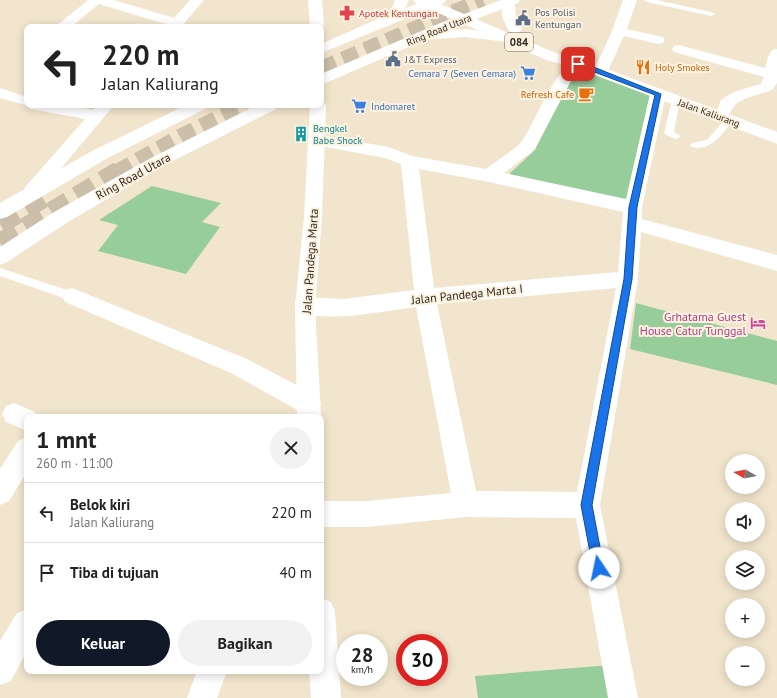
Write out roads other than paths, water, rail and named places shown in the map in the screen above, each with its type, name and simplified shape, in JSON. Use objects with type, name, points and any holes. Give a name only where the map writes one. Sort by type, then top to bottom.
[{"type":"main road","points":[[66,24],[96,0]]},
{"type":"main road","points":[[100,0],[173,24]]},
{"type":"main road","points":[[177,24],[197,0]]},
{"type":"main road","points":[[315,0],[316,24]]},
{"type":"main road","points":[[387,20],[400,7],[402,0]]},
{"type":"main road","points":[[601,72],[619,31],[630,0]]},
{"type":"main road","points":[[324,48],[432,1]]},
{"type":"main road","name":"Jalan Kaliurang","points":[[432,1],[512,34],[560,50],[576,63],[777,138]]},
{"type":"main road","points":[[422,36],[466,33],[512,34],[507,10],[511,1]]},
{"type":"main road","name":"Ring Road Utara","points":[[324,79],[422,36],[511,1]]},
{"type":"main road","points":[[619,31],[658,40]]},
{"type":"main road","points":[[679,49],[774,74]]},
{"type":"main road","points":[[724,118],[727,104],[731,100],[742,94],[767,87],[774,74],[773,61],[777,54]]},
{"type":"main road","points":[[489,176],[528,146],[564,79],[576,63]]},
{"type":"main road","points":[[0,93],[24,101]]},
{"type":"main road","points":[[623,698],[587,505],[628,279],[632,215],[667,97]]},
{"type":"main road","points":[[76,108],[102,110]]},
{"type":"main road","points":[[0,212],[32,191],[160,123],[192,108]]},
{"type":"main road","name":"Ring Road Utara","points":[[0,257],[61,217],[157,162],[264,108]]},
{"type":"main road","name":"Jalan Pandega Marta","points":[[309,410],[305,306],[313,217],[318,108]]},
{"type":"main road","points":[[32,191],[102,110]]},
{"type":"main road","points":[[316,140],[388,153],[409,161],[489,176],[632,215],[777,263]]},
{"type":"main road","points":[[409,161],[425,297],[466,504]]},
{"type":"main road","name":"Jalan Pandega Marta I","points":[[305,306],[344,308],[425,297],[628,279]]},
{"type":"main road","points":[[72,296],[239,366],[309,410]]},
{"type":"main road","points":[[0,492],[24,454]]},
{"type":"main road","points":[[324,514],[367,514],[466,504],[587,505]]},
{"type":"main road","points":[[0,670],[24,628]]},
{"type":"main road","points":[[324,664],[326,698]]},
{"type":"main road","points":[[202,698],[211,674]]},
{"type":"lane","points":[[647,0],[711,14]]},
{"type":"lane","points":[[667,97],[669,133],[676,136]]},
{"type":"lane","points":[[695,145],[710,142],[724,118]]},
{"type":"lane","points":[[0,272],[72,296]]},
{"type":"tunnel","points":[[324,68],[483,0]]},
{"type":"tunnel","points":[[117,172],[182,136],[239,108]]},
{"type":"tunnel","points":[[0,243],[119,171]]},
{"type":"tunnel","points":[[0,224],[50,194]]},
{"type":"place","name":"Apotek Kentungan","points":[[347,13]]},
{"type":"place","name":"Pos Polisi Kentungan","points":[[523,18]]},
{"type":"place","name":"J&T Express","points":[[393,59]]},
{"type":"place","name":"Holy Smokes","points":[[643,67]]},
{"type":"place","name":"Cemara 7 (Seven Cemara)","points":[[528,73]]},
{"type":"place","name":"Refresh Cafe","points":[[586,94]]},
{"type":"place","name":"Indomaret","points":[[359,106]]},
{"type":"place","name":"Bengkel Babe Shock","points":[[301,134]]},
{"type":"place","name":"Grhatama Guest House Catur Tunggal","points":[[758,323]]}]
